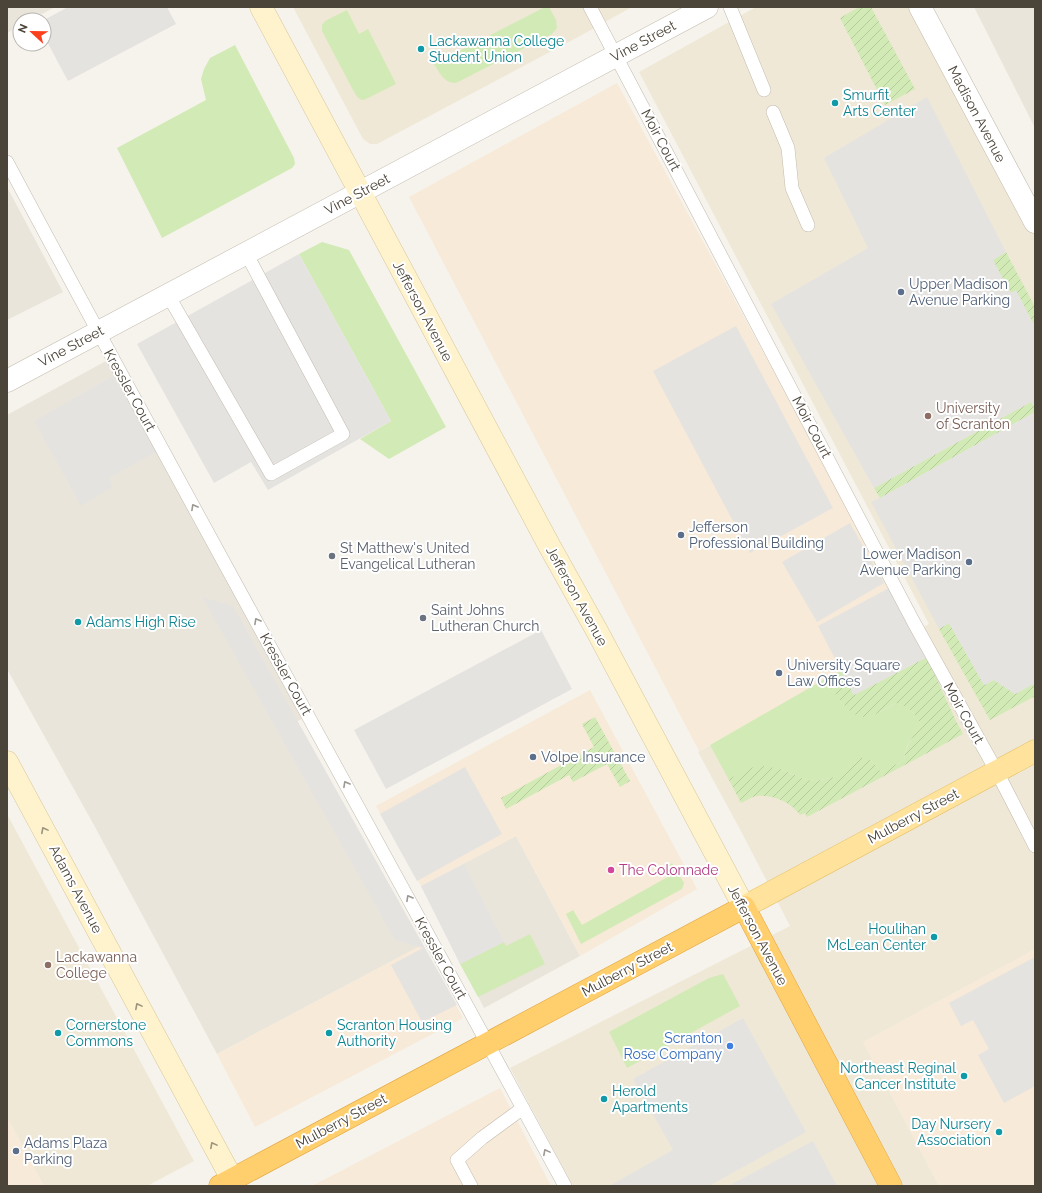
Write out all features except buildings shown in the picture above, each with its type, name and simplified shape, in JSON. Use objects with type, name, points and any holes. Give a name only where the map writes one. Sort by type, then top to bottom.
[{"type":"highway","name":"Mulberry Street","points":[[229,1184],[488,1043],[744,907]]},
{"type":"highway","name":"Jefferson Avenue","points":[[744,907],[891,1186]]},
{"type":"main road","name":"Jefferson Avenue","points":[[261,7],[744,907]]},
{"type":"main road","name":"Mulberry Street","points":[[744,907],[1035,751]]},
{"type":"main road","name":"Adams Avenue","points":[[7,762],[229,1184]]},
{"type":"street","name":"Vine Street","points":[[7,381],[707,7]]},
{"type":"street","name":"Madison Avenue","points":[[920,7],[1035,222]]},
{"type":"lane","name":"Moir Court","points":[[590,7],[913,621],[997,772],[1035,846]]},
{"type":"lane","points":[[730,7],[764,90]]},
{"type":"lane","points":[[773,112],[788,148],[792,188],[808,226]]},
{"type":"lane","name":"Kressler Court","points":[[7,162],[98,332],[565,1186]]},
{"type":"lane","points":[[168,295],[271,474],[343,434],[246,253]]},
{"type":"lane","points":[[471,1186],[458,1160],[482,1138],[523,1108]]},
{"type":"shaded area","points":[[7,7],[55,7],[46,12],[12,12],[12,30],[7,33]]},
{"type":"shaded area","points":[[68,7],[167,7],[176,24],[68,81],[52,51],[52,16]]},
{"type":"shaded area","points":[[293,7],[632,7],[377,144],[370,144],[363,139]]},
{"type":"shaded area","name":"University of Scranton","points":[[756,7],[930,7],[1035,208],[1035,949],[863,1042],[939,1186],[573,1186],[510,1068],[790,926],[698,752],[929,624],[639,72]]},
{"type":"shaded area","points":[[974,7],[1035,7],[1035,128]]},
{"type":"shaded area","points":[[617,83],[914,630],[699,751],[409,197]]},
{"type":"shaded area","name":"Upper Madison Avenue Parking","points":[[927,97],[1006,252],[993,260],[1011,293],[1016,290],[1035,327],[1035,408],[1031,402],[874,488],[771,304],[868,248],[824,158]]},
{"type":"shaded area","points":[[7,187],[63,292],[7,320]]},
{"type":"shaded area","points":[[299,254],[391,421],[268,490],[251,462],[214,483],[137,344]]},
{"type":"shaded area","points":[[736,326],[833,508],[750,553],[653,371]]},
{"type":"shaded area","points":[[106,361],[302,719],[296,722],[422,945],[217,1054],[95,827],[7,669],[7,415]]},
{"type":"shaded area","points":[[113,376],[156,452],[109,478],[113,487],[81,506],[34,421]]},
{"type":"shaded area","name":"Lower Madison Avenue Parking","points":[[1035,412],[1035,683],[1015,694],[994,680],[984,685],[949,623],[939,629],[871,502]]},
{"type":"shaded area","points":[[850,523],[884,583],[817,622],[782,562]]},
{"type":"shaded area","points":[[889,588],[927,657],[854,695],[818,626]]},
{"type":"shaded area","points":[[202,597],[233,606],[457,1005],[422,1022],[391,965],[423,948],[395,940]]},
{"type":"shaded area","points":[[541,630],[572,689],[386,789],[354,730]]},
{"type":"shaded area","points":[[590,690],[697,889],[580,956],[516,836],[421,886],[376,806]]},
{"type":"shaded area","points":[[465,767],[502,834],[417,881],[380,814]]},
{"type":"shaded area","name":"Lackawanna College","points":[[7,814],[194,1161],[147,1186],[44,1186],[7,1117]]},
{"type":"shaded area","points":[[516,836],[580,956],[484,1008],[421,886]]},
{"type":"shaded area","points":[[464,864],[504,942],[460,964],[421,886]]},
{"type":"shaded area","points":[[422,945],[463,1018],[255,1127],[217,1054]]},
{"type":"shaded area","points":[[1035,949],[1035,1186],[939,1186],[863,1042]]},
{"type":"shaded area","points":[[1035,957],[1035,1086],[1004,1103],[978,1055],[989,1049],[973,1020],[961,1026],[949,1003]]},
{"type":"shaded area","points":[[743,1018],[806,1132],[709,1186],[609,1186],[673,1150],[633,1079]]},
{"type":"shaded area","points":[[500,1088],[551,1186],[312,1186]]},
{"type":"shaded area","name":"Adams Plaza Parking","points":[[7,1117],[44,1186],[7,1186]]},
{"type":"shaded area","points":[[813,1141],[837,1186],[728,1186]]},
{"type":"green space","points":[[545,7],[549,7],[556,20],[557,28],[552,34],[456,83],[446,80],[434,64]]},
{"type":"green space","points":[[859,7],[871,7],[915,89],[885,105],[840,18]]},
{"type":"green space","points":[[347,10],[359,34],[368,29],[396,84],[364,100],[355,94],[322,31],[322,25],[325,21]]},
{"type":"green space","points":[[235,45],[294,158],[295,164],[292,168],[162,238],[117,148],[206,100],[201,79],[204,69],[210,58]]},
{"type":"green space","points":[[322,242],[349,250],[446,427],[389,459],[360,439],[391,421],[299,254]]},
{"type":"green space","points":[[1006,252],[1035,307],[1035,327],[1016,291],[1011,293],[992,260]]},
{"type":"green space","points":[[1031,402],[1035,408],[1035,412],[880,498],[874,488]]},
{"type":"green space","points":[[949,623],[984,685],[994,680],[1015,694],[1035,683],[1035,696],[990,720],[939,629]]},
{"type":"green space","points":[[927,657],[963,734],[807,817],[805,813],[800,815],[792,806],[781,800],[768,796],[752,797],[741,803],[729,780],[749,768],[764,766],[780,769],[807,780],[816,781],[834,777],[861,758],[867,758],[870,760],[881,772],[904,760],[910,741],[921,725],[914,714],[905,707],[896,703],[871,716],[863,717],[856,715],[844,705],[825,679],[841,671],[854,695]]},
{"type":"green space","points":[[825,679],[844,706],[880,712],[896,703],[905,707],[914,714],[921,725],[907,745],[904,760],[881,772],[870,760],[867,758],[861,758],[834,777],[815,781],[807,780],[780,769],[749,768],[729,780],[710,745]]},
{"type":"green space","points":[[595,717],[630,781],[620,787],[607,764],[573,782],[569,775],[506,809],[501,798],[594,747],[582,724]]},
{"type":"green space","points":[[672,863],[684,883],[682,889],[581,944],[566,914],[573,910],[582,925],[673,874],[669,865]]},
{"type":"green space","points":[[530,934],[545,964],[478,997],[460,964],[504,942],[506,946]]},
{"type":"green space","points":[[723,974],[740,1006],[627,1068],[609,1032],[709,978]]},
{"type":"place","name":"Lackawanna College Student Union","points":[[421,49]]},
{"type":"place","name":"Smurfit Arts Center","points":[[835,103]]},
{"type":"place","name":"Upper Madison Avenue Parking","points":[[901,292]]},
{"type":"place","name":"University of Scranton","points":[[928,416]]},
{"type":"place","name":"Jefferson Professional Building","points":[[681,535]]},
{"type":"place","name":"St Matthew's United Evangelical Lutheran","points":[[332,556]]},
{"type":"place","name":"Lower Madison Avenue Parking","points":[[969,562]]},
{"type":"place","name":"Saint Johns Lutheran Church","points":[[423,618]]},
{"type":"place","name":"Adams High Rise","points":[[78,622]]},
{"type":"place","name":"University Square Law Offices","points":[[779,673]]},
{"type":"place","name":"Volpe Insurance","points":[[533,757]]},
{"type":"place","name":"The Colonnade","points":[[611,870]]},
{"type":"place","name":"Houlihan McLean Center","points":[[934,937]]},
{"type":"place","name":"Lackawanna College","points":[[48,965]]},
{"type":"place","name":"Cornerstone Commons","points":[[58,1033]]},
{"type":"place","name":"Scranton Housing Authority","points":[[329,1033]]},
{"type":"place","name":"Scranton Rose Company","points":[[730,1046]]},
{"type":"place","name":"Northeast Reginal Cancer Institute","points":[[964,1076]]},
{"type":"place","name":"Herold Apartments","points":[[604,1099]]},
{"type":"place","name":"Day Nursery Association","points":[[999,1132]]},
{"type":"place","name":"Adams Plaza Parking","points":[[16,1151]]}]
